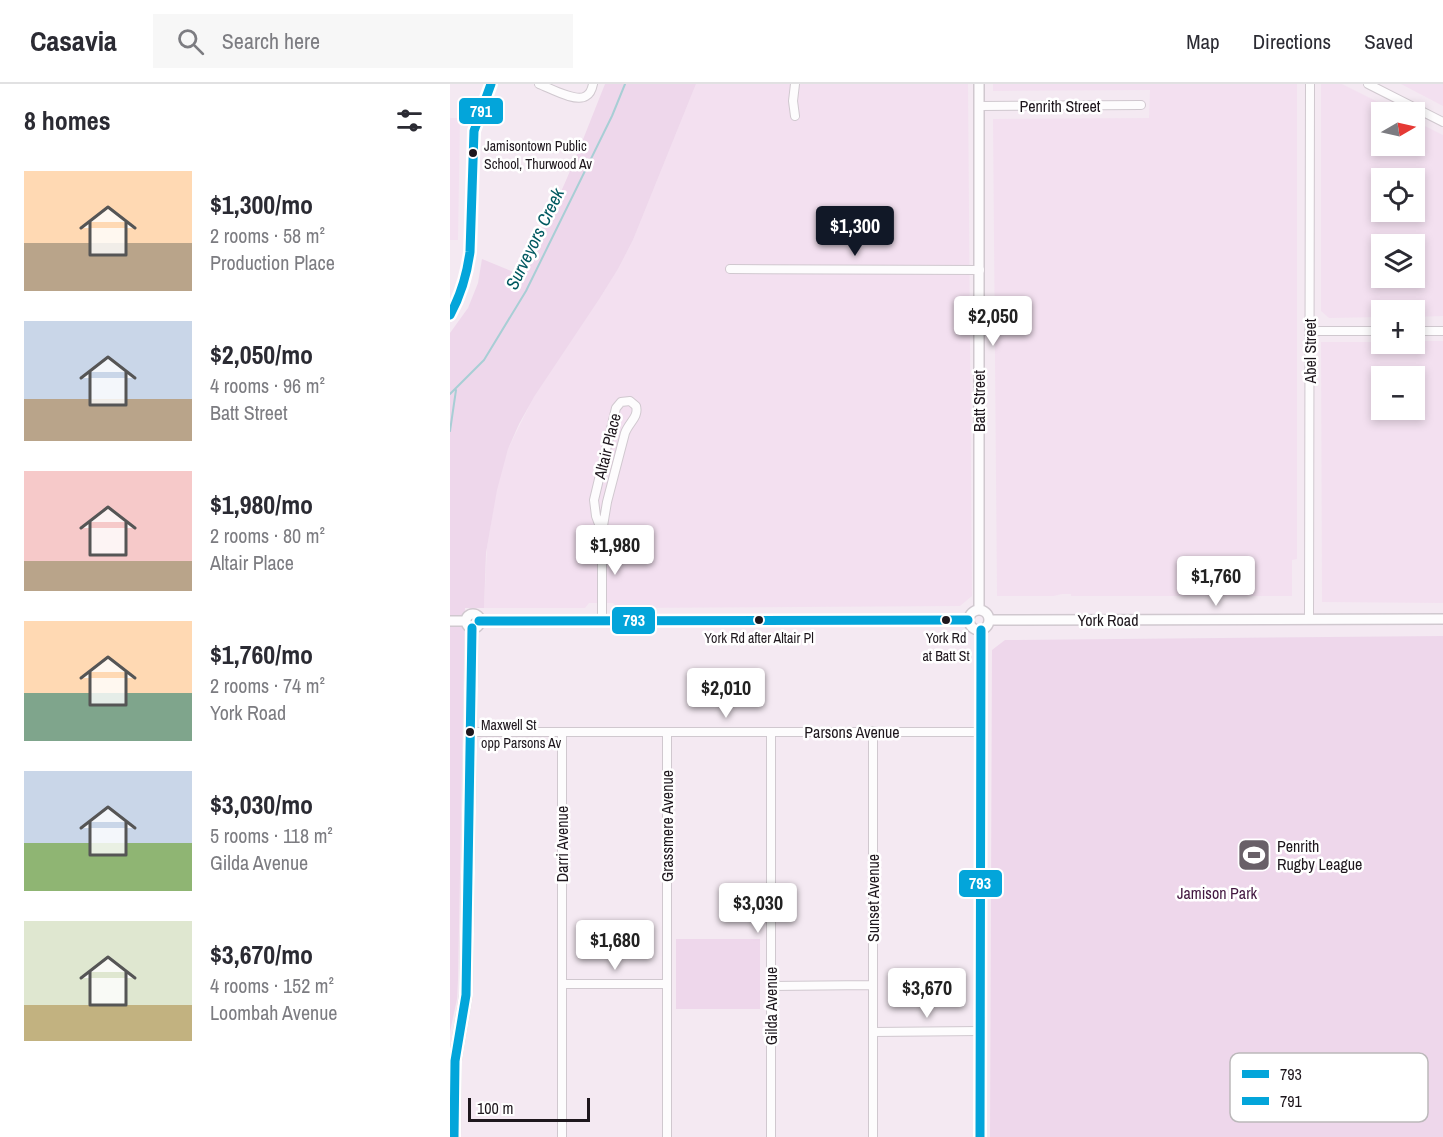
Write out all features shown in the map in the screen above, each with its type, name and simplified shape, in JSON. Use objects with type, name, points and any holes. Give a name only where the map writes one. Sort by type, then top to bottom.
[{"type":"main road","points":[[454,1137],[455,1061],[466,994],[472,623]]},
{"type":"street","points":[[450,315],[460,296],[468,269],[474,131],[491,84]]},
{"type":"street","points":[[539,84],[575,98],[585,97],[593,84]]},
{"type":"street","points":[[795,84],[793,101],[795,116]]},
{"type":"street","name":"Batt Street","points":[[979,84],[979,609]]},
{"type":"street","name":"Abel Street","points":[[1309,619],[1310,84]]},
{"type":"street","points":[[1368,84],[1443,122]]},
{"type":"street","name":"Penrith Street","points":[[979,106],[1141,105]]},
{"type":"street","points":[[730,269],[980,270]]},
{"type":"street","points":[[1310,331],[1371,331]]},
{"type":"street","points":[[1425,331],[1443,331]]},
{"type":"street","name":"Altair Place","points":[[602,532],[596,516],[594,497],[616,408],[621,402],[630,401],[636,406],[637,413],[627,426],[607,502],[602,532],[602,620]]},
{"type":"street","points":[[968,620],[973,611],[979,609],[987,614],[989,620],[981,630]]},
{"type":"street","name":"York Road","points":[[989,620],[1443,619]]},
{"type":"street","points":[[450,621],[472,623],[602,620],[968,620]]},
{"type":"street","points":[[968,620],[972,628],[981,630]]},
{"type":"street","points":[[980,1137],[981,630]]},
{"type":"street","name":"Parsons Avenue","points":[[470,732],[981,732]]},
{"type":"street","name":"Darri Avenue","points":[[562,732],[562,1137]]},
{"type":"street","name":"Grassmere Avenue","points":[[667,732],[667,1137]]},
{"type":"street","name":"Gilda Avenue","points":[[771,732],[771,1137]]},
{"type":"street","name":"Sunset Avenue","points":[[873,732],[873,1137]]},
{"type":"street","points":[[562,984],[667,984]]},
{"type":"street","points":[[771,986],[873,985]]},
{"type":"street","points":[[873,1032],[980,1031]]},
{"type":"shaded area","points":[[696,84],[968,84],[972,596],[960,606],[618,608],[613,603],[589,603],[585,608],[484,608],[487,547],[498,481],[508,449],[532,400],[600,298],[633,240]]},
{"type":"shaded area","points":[[993,84],[1297,84],[1297,559],[1292,560],[1292,596],[1071,596],[1071,594],[1062,594],[997,596],[993,119],[1149,118],[1150,90],[993,91]]},
{"type":"shaded area","points":[[1321,84],[1342,84],[1378,102],[1371,102],[1371,156],[1425,156],[1425,126],[1443,135],[1443,316],[1425,317],[1425,300],[1371,300],[1371,317],[1329,318],[1321,311]]},
{"type":"shaded area","points":[[1401,84],[1443,84],[1443,106]]},
{"type":"shaded area","points":[[450,118],[460,118],[458,240],[450,240]]},
{"type":"shaded area","points":[[1425,341],[1443,341],[1443,603],[1322,602],[1321,342],[1371,342],[1371,354],[1425,354]]},
{"type":"green space","points":[[605,84],[696,84],[633,240],[618,269],[534,397],[519,424],[508,449],[497,490],[486,553],[484,608],[465,608],[458,980],[457,999],[450,1032],[450,333],[468,308],[478,283],[482,259],[516,273],[530,251],[566,181]]},
{"type":"green space","name":"Jamison Park","points":[[1443,636],[1443,1137],[990,1137],[992,650],[1005,640]]},
{"type":"green space","points":[[676,939],[760,939],[760,1009],[676,1009]]},
{"type":"waterway","name":"Surveyors Creek","points":[[450,394],[484,360],[526,291],[612,116],[625,84]]},
{"type":"waterway","points":[[450,431],[456,390]]},
{"type":"transit line","name":"791","points":[[450,315],[460,292],[469,260],[474,131],[491,84]]},
{"type":"transit line","name":"793","points":[[479,621],[968,620]]},
{"type":"transit line","name":"793","points":[[454,1137],[455,1061],[466,995],[472,628]]},
{"type":"transit line","name":"793","points":[[980,1137],[981,630]]},
{"type":"place","name":"Jamisontown Public School, Thurwood Av","points":[[473,153]]},
{"type":"place","name":"York Rd after Altair Pl","points":[[759,620]]},
{"type":"place","name":"York Rd at Batt St","points":[[946,620]]},
{"type":"place","name":"Maxwell St opp Parsons Av","points":[[470,732]]},
{"type":"place","name":"Penrith Rugby League","points":[[1254,855]]}]
